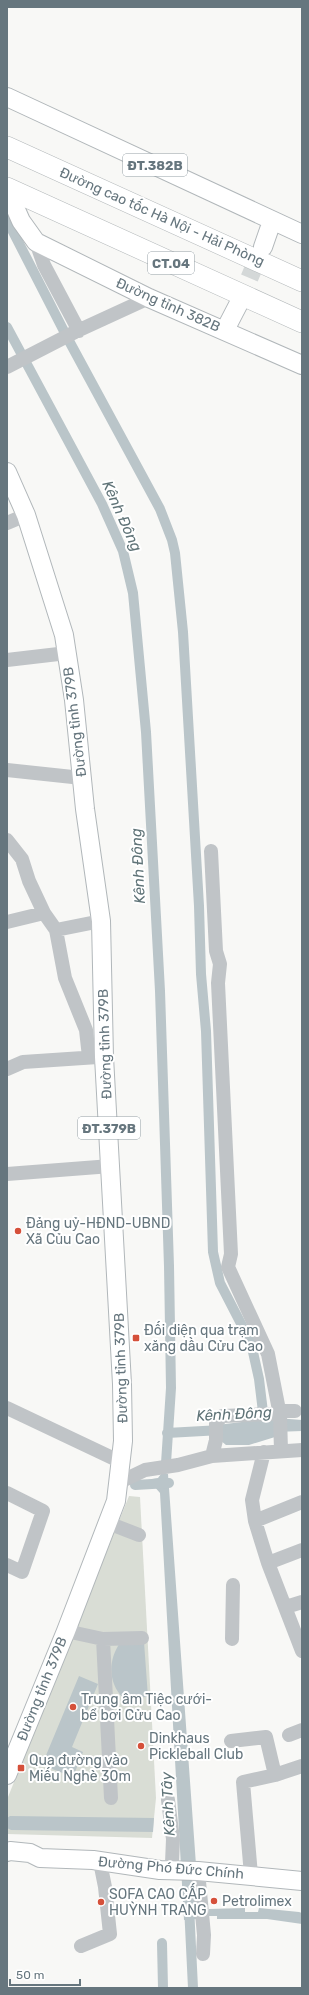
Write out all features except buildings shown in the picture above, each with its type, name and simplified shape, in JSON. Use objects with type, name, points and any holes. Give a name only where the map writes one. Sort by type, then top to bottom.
[{"type":"highway","name":"Đường cao tốc Hà Nội - Hải Phòng","points":[[14,150],[302,281]]},
{"type":"highway","name":"CT.04","points":[[7,189],[41,203],[302,322]]},
{"type":"highway","points":[[167,220],[226,237],[302,271]]},
{"type":"main road","name":"ĐT.382B","points":[[7,97],[302,234]]},
{"type":"main road","points":[[7,189],[21,222],[36,242]]},
{"type":"main road","points":[[263,247],[272,221]]},
{"type":"main road","name":"Đường tỉnh 382B","points":[[36,242],[149,298],[302,365]]},
{"type":"main road","points":[[225,330],[239,303]]},
{"type":"main road","name":"Đường tỉnh 379B","points":[[7,472],[26,515],[64,635],[101,922],[97,1057],[111,1166],[122,1384],[123,1441],[120,1482],[116,1501],[66,1631],[7,1775]]},
{"type":"main road","name":"Đường Phó Đức Chính","points":[[7,1852],[30,1853],[40,1858],[100,1862],[160,1870],[172,1866],[200,1871],[302,1881]]},
{"type":"main road","name":"Đường Phó Đức Chính","points":[[7,1860],[9,1862],[30,1864],[40,1858]]},
{"type":"street","points":[[36,242],[44,265],[77,331]]},
{"type":"street","points":[[7,368],[77,331],[149,298]]},
{"type":"street","points":[[7,523],[26,515]]},
{"type":"street","points":[[7,660],[67,653]]},
{"type":"street","points":[[7,770],[82,778]]},
{"type":"street","points":[[7,840],[22,859],[44,913],[56,930],[65,978],[97,1057],[23,1062],[7,1069]]},
{"type":"street","points":[[211,850],[216,951],[220,964],[218,983],[231,1254],[228,1267],[268,1354],[279,1413],[281,1451]]},
{"type":"street","points":[[7,922],[44,913]]},
{"type":"street","points":[[56,930],[101,922]]},
{"type":"street","points":[[7,1174],[111,1166]]},
{"type":"street","points":[[212,1456],[216,1440],[216,1423],[222,1416],[272,1414],[295,1411]]},
{"type":"street","points":[[10,1413],[121,1462]]},
{"type":"street","points":[[120,1482],[145,1470],[178,1465],[212,1456],[302,1450]]},
{"type":"street","points":[[264,1452],[252,1500],[255,1521],[268,1563],[302,1650]]},
{"type":"street","points":[[7,1493],[43,1511],[22,1572],[7,1565]]},
{"type":"street","points":[[255,1521],[302,1502]]},
{"type":"street","points":[[108,1523],[139,1535]]},
{"type":"street","points":[[268,1563],[302,1550]]},
{"type":"street","points":[[232,1639],[233,1585]]},
{"type":"street","points":[[286,1607],[302,1602]]},
{"type":"street","points":[[66,1631],[103,1639],[142,1638]]},
{"type":"street","points":[[103,1639],[111,1798]]},
{"type":"street","points":[[289,1735],[302,1730]]},
{"type":"street","points":[[231,1741],[266,1737],[275,1775]]},
{"type":"street","points":[[251,1875],[243,1782],[275,1775],[302,1766]]},
{"type":"street","points":[[168,1800],[173,1839],[172,1866]]},
{"type":"street","points":[[81,1946],[110,1934],[106,1887],[100,1862]]},
{"type":"street","points":[[200,1871],[204,1935],[203,1954]]},
{"type":"shaded area","points":[[276,1418],[302,1420],[302,1431],[275,1432],[275,1437],[249,1445],[226,1445],[220,1440],[217,1425]]},
{"type":"shaded area","points":[[161,1474],[168,1474],[197,1879],[198,1919],[184,1920],[160,1493],[153,1485],[152,1479],[158,1478]]},
{"type":"shaded area","points":[[129,1496],[140,1497],[156,1798],[152,1838],[7,1834],[8,1797]]},
{"type":"shaded area","points":[[144,1642],[148,1697],[123,1698],[118,1692],[112,1678],[111,1671],[113,1657],[120,1643]]},
{"type":"shaded area","points":[[79,1676],[98,1684],[72,1747],[83,1752],[73,1777],[42,1765]]},
{"type":"shaded area","points":[[10,1816],[154,1818],[153,1832],[11,1830],[7,1828],[7,1818]]},
{"type":"shaded area","points":[[245,1908],[245,1912],[258,1912],[259,1908],[299,1912],[302,1913],[302,1924],[267,1919],[217,1919],[217,1916],[209,1916],[209,1909]]},
{"type":"waterway","points":[[7,220],[68,339],[160,509],[172,540],[175,553],[183,632],[199,906],[201,974],[206,1031],[213,1252],[220,1283],[251,1343],[259,1379],[263,1412]]},
{"type":"waterway","name":"Kênh Đông","points":[[7,327],[102,504],[123,551],[133,593],[146,732],[160,991],[169,1266],[171,1388],[166,1463]]},
{"type":"waterway","name":"Kênh Đông","points":[[167,1433],[221,1430]]},
{"type":"waterway","points":[[135,1480],[135,1485],[169,1483]]},
{"type":"waterway","name":"Kênh Tây","points":[[189,1906],[193,1988]]},
{"type":"waterway","points":[[162,1943],[163,1988]]},
{"type":"tunnel","points":[[239,303],[262,248]]},
{"type":"place","name":"Đảng uỷ-HĐND-UBND Xã Củu Cao","points":[[18,1231]]},
{"type":"place","name":"Đối diện qua trạm xăng dầu Cửu Cao","points":[[136,1338]]},
{"type":"place","name":"Trung âm Tiệc cưới- bể bơi Cửu Cao","points":[[73,1707]]},
{"type":"place","name":"Dinkhaus Pickleball Club","points":[[141,1746]]},
{"type":"place","name":"Qua đường vào Miếu Nghè 30m","points":[[21,1768]]},
{"type":"place","name":"Petrolimex","points":[[214,1901]]},
{"type":"place","name":"SOFA CAO CẤP HUỲNH TRANG","points":[[101,1902]]}]
